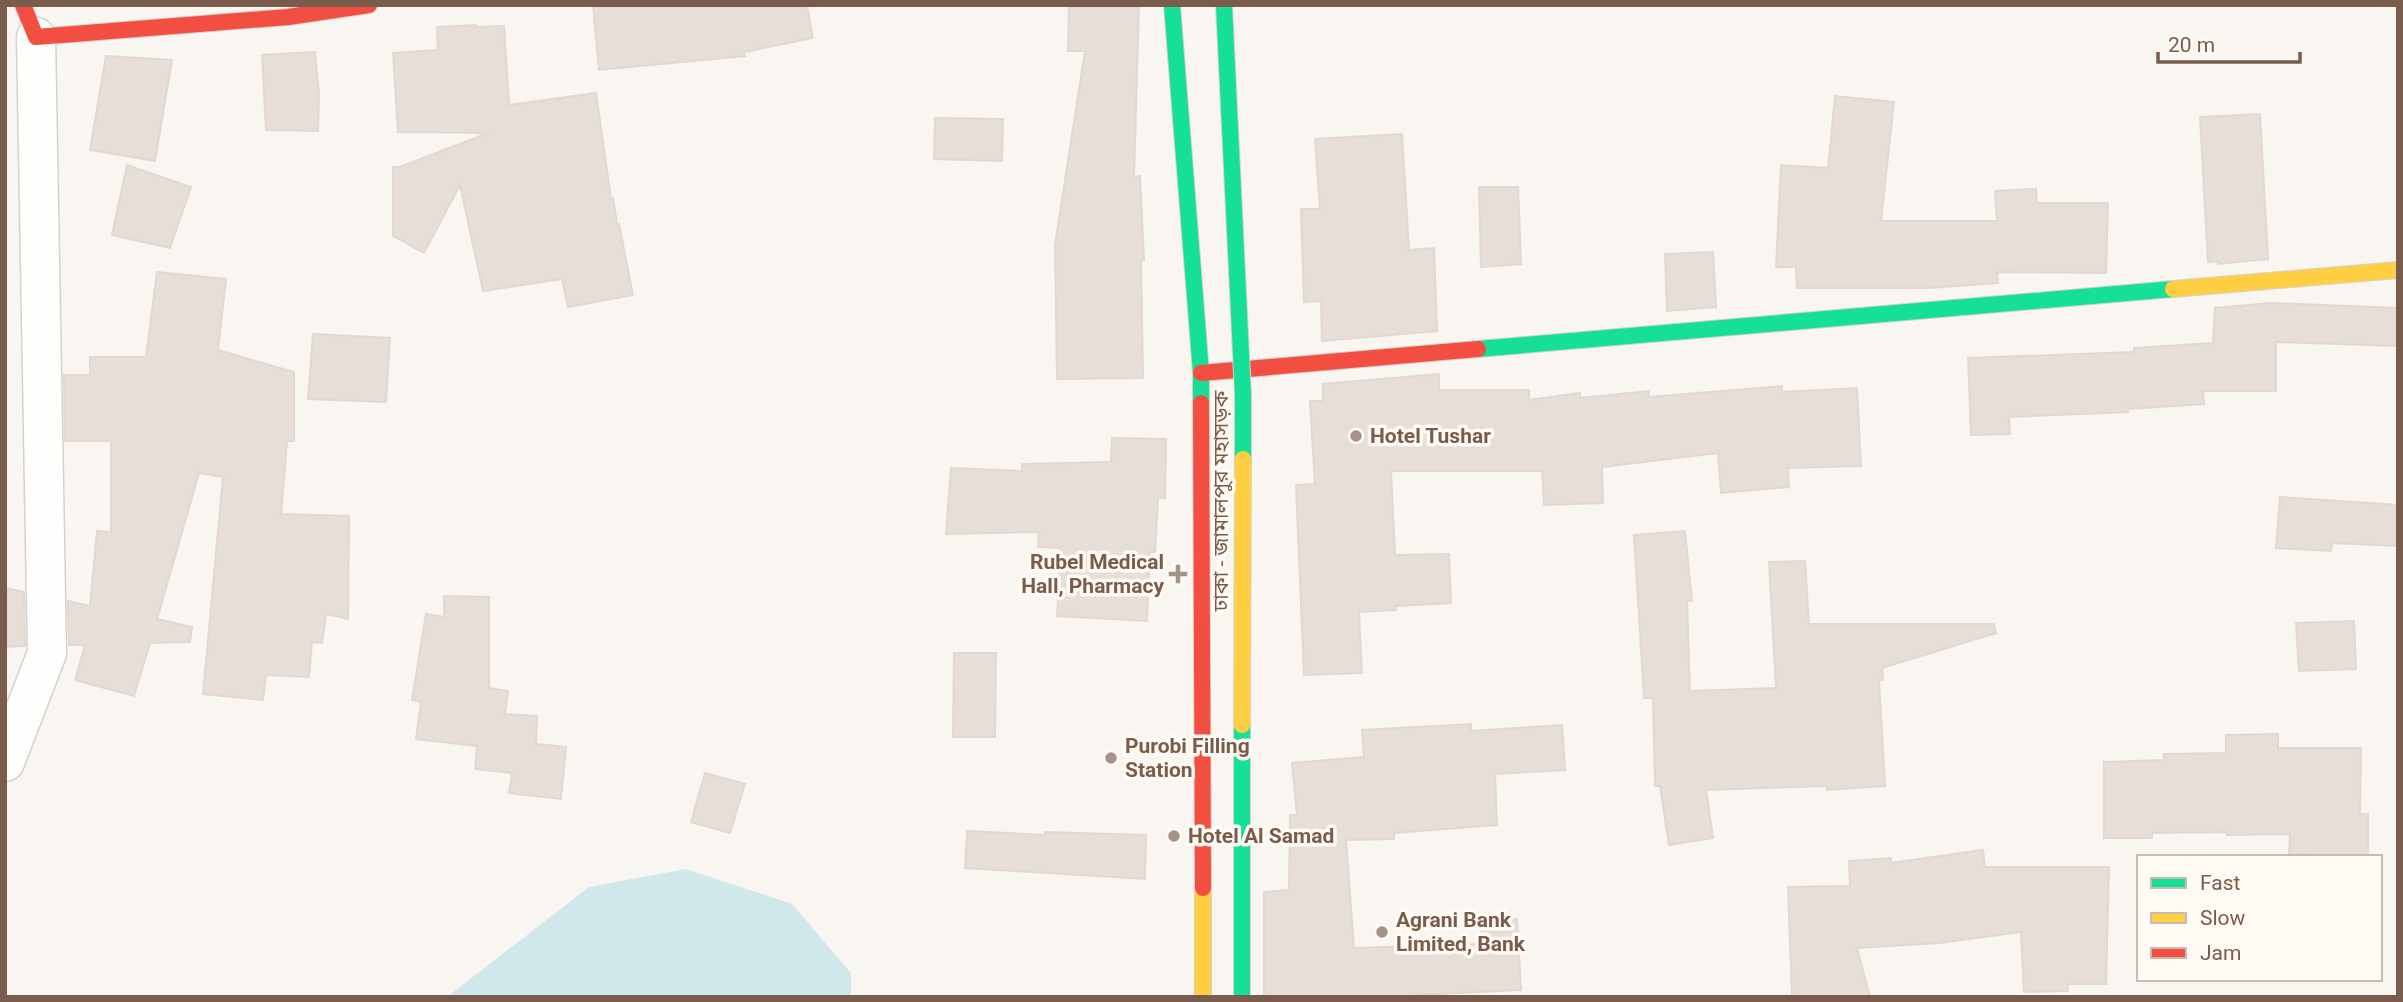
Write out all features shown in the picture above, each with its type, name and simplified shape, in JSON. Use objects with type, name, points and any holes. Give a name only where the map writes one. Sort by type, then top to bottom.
[{"type":"main road","points":[[29,21],[289,17],[369,5]]},
{"type":"main road","points":[[1172,5],[1201,373],[1203,997]]},
{"type":"main road","name":"ঢাকা - জামালপুর মহাসড়ক","points":[[1224,5],[1243,395],[1242,997]]},
{"type":"main road","points":[[1201,373],[2398,270]]},
{"type":"street","points":[[5,762],[47,653],[29,21]]},
{"type":"water","points":[[686,869],[792,904],[851,973],[851,997],[447,997],[589,887]]},
{"type":"building","points":[[593,5],[807,5],[813,38],[744,52],[745,56],[599,70]]},
{"type":"building","points":[[1069,5],[1139,5],[1134,177],[1140,176],[1144,260],[1141,260],[1143,378],[1057,379],[1055,245],[1085,51],[1068,51]]},
{"type":"building","points":[[504,26],[509,105],[596,93],[611,199],[613,198],[633,295],[568,307],[562,279],[483,291],[460,185],[424,253],[393,236],[393,167],[400,167],[488,133],[398,132],[393,53],[438,50],[437,27]]},
{"type":"building","points":[[315,52],[319,94],[318,131],[266,130],[262,55]]},
{"type":"building","points":[[106,56],[172,60],[155,161],[90,150]]},
{"type":"building","points":[[1835,96],[1894,102],[1881,221],[1997,221],[1995,191],[2036,189],[2037,203],[2108,203],[2106,273],[1997,272],[1998,283],[1929,288],[1797,288],[1796,267],[1776,267],[1781,165],[1828,168]]},
{"type":"building","points":[[2260,114],[2268,259],[2218,264],[2218,261],[2208,262],[2200,117]]},
{"type":"building","points":[[935,118],[1003,119],[1002,161],[934,159]]},
{"type":"building","points":[[1402,134],[1409,250],[1434,248],[1437,331],[1322,341],[1321,301],[1304,302],[1301,209],[1320,209],[1315,139]]},
{"type":"building","points":[[127,165],[191,187],[170,248],[112,235]]},
{"type":"building","points":[[1479,187],[1518,187],[1521,264],[1481,267]]},
{"type":"building","points":[[1713,252],[1716,307],[1667,311],[1665,254]]},
{"type":"building","points":[[157,272],[226,279],[218,350],[294,372],[294,441],[287,441],[281,514],[349,516],[348,619],[326,614],[322,643],[312,642],[309,677],[266,675],[263,700],[203,694],[223,477],[199,473],[157,619],[192,627],[190,642],[150,643],[134,696],[75,680],[85,645],[69,645],[68,601],[90,606],[97,531],[111,532],[111,441],[65,441],[64,375],[90,375],[90,357],[146,357]]},
{"type":"building","points":[[2271,303],[2398,308],[2398,346],[2276,342],[2276,391],[2203,391],[2204,404],[2128,409],[2128,412],[2009,417],[2010,434],[1971,435],[1968,358],[2134,352],[2134,348],[2213,343],[2215,308]]},
{"type":"building","points":[[313,334],[390,338],[386,402],[308,399]]},
{"type":"building","points":[[1439,374],[1439,390],[1529,390],[1529,400],[1580,393],[1580,398],[1649,391],[1649,397],[1782,386],[1782,392],[1857,388],[1861,466],[1788,468],[1789,487],[1721,493],[1718,453],[1602,467],[1603,503],[1544,505],[1542,471],[1391,471],[1395,555],[1449,554],[1451,603],[1396,606],[1396,610],[1359,612],[1362,673],[1304,675],[1296,485],[1315,484],[1310,401],[1323,401],[1323,384]]},
{"type":"building","points":[[1112,438],[1166,439],[1165,498],[1158,498],[1155,552],[1150,552],[1147,621],[1057,616],[1061,548],[1038,547],[1039,532],[946,534],[951,468],[1022,471],[1022,464],[1111,462]]},
{"type":"building","points":[[2280,497],[2398,505],[2398,546],[2332,543],[2331,551],[2276,548]]},
{"type":"building","points":[[1685,531],[1692,601],[1687,601],[1690,691],[1776,688],[1769,562],[1805,561],[1809,624],[1994,624],[1996,633],[1882,668],[1883,680],[1879,680],[1885,786],[1827,790],[1827,786],[1706,790],[1713,838],[1669,845],[1660,786],[1655,786],[1653,698],[1644,698],[1634,535]]},
{"type":"building","points":[[5,588],[24,592],[25,646],[5,647]]},
{"type":"building","points":[[444,596],[489,597],[489,688],[508,691],[505,714],[537,716],[536,744],[566,747],[561,799],[509,793],[512,773],[475,769],[477,746],[416,739],[421,702],[412,700],[426,614],[444,617]]},
{"type":"building","points":[[2354,621],[2356,669],[2299,671],[2296,623]]},
{"type":"building","points":[[954,653],[996,653],[995,737],[953,737]]},
{"type":"building","points":[[1471,724],[1471,731],[1562,725],[1565,770],[1495,774],[1497,825],[1394,833],[1394,839],[1346,840],[1354,948],[1482,944],[1480,919],[1517,919],[1521,990],[1414,997],[1264,997],[1264,892],[1289,890],[1290,815],[1297,815],[1292,763],[1364,757],[1362,730]]},
{"type":"building","points":[[2278,734],[2278,748],[2361,748],[2360,814],[2368,814],[2368,855],[2289,854],[2290,834],[2152,833],[2152,838],[2104,838],[2104,762],[2164,760],[2164,754],[2226,753],[2226,735]]},
{"type":"building","points":[[705,773],[745,784],[730,833],[691,822]]},
{"type":"building","points":[[967,831],[1045,835],[1045,832],[1146,835],[1145,879],[965,868]]},
{"type":"building","points":[[1983,850],[1985,867],[2109,867],[2106,984],[2068,984],[2068,991],[2024,992],[2021,932],[1939,943],[1857,948],[1870,997],[1792,997],[1788,887],[1850,886],[1849,861],[1891,858],[1891,863]]},
{"type":"traffic: fast","points":[[1172,5],[1201,373],[1201,403]]},
{"type":"traffic: fast","points":[[1224,5],[1243,395],[1243,459]]},
{"type":"traffic: fast","points":[[1478,349],[2173,289]]},
{"type":"traffic: fast","points":[[1242,725],[1242,997]]},
{"type":"traffic: slow","points":[[2173,289],[2398,270]]},
{"type":"traffic: slow","points":[[1242,725],[1243,459]]},
{"type":"traffic: slow","points":[[1203,888],[1203,997]]},
{"type":"traffic: jam","points":[[23,5],[36,37],[288,17],[369,5]]},
{"type":"traffic: jam","points":[[1201,373],[1478,349]]},
{"type":"traffic: jam","points":[[1201,403],[1203,888]]},
{"type":"place","name":"Hotel Tushar","points":[[1356,436]]},
{"type":"place","name":"Rubel Medical Hall, Pharmacy","points":[[1178,574]]},
{"type":"place","name":"Purobi Filling Station","points":[[1111,758]]},
{"type":"place","name":"Hotel Al Samad","points":[[1174,836]]},
{"type":"place","name":"Agrani Bank Limited, Bank","points":[[1382,932]]}]
